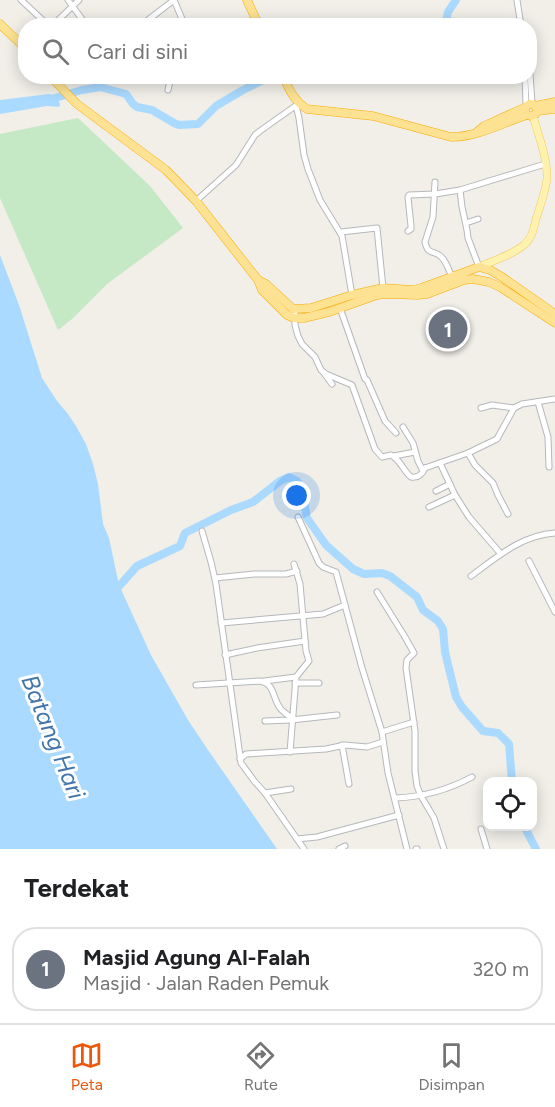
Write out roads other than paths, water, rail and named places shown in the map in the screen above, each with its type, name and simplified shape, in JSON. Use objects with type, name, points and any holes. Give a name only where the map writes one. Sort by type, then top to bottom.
[{"type":"highway","points":[[247,0],[255,18]]},
{"type":"highway","points":[[0,24],[18,41]]},
{"type":"highway","points":[[57,84],[77,104],[166,170],[196,201],[258,280],[266,284],[295,314],[304,318],[377,295],[427,294],[454,280]]},
{"type":"highway","points":[[286,84],[297,105],[306,109],[373,116],[451,137],[462,137],[486,131],[531,109],[555,102]]},
{"type":"highway","points":[[531,109],[555,109]]},
{"type":"highway","points":[[295,314],[383,288],[413,290],[454,280],[466,276],[479,267],[502,277],[555,314]]},
{"type":"highway","points":[[466,276],[500,287],[555,323]]},
{"type":"main road","points":[[479,267],[515,251],[524,245],[532,232],[547,178],[531,109]]},
{"type":"main road","points":[[502,277],[498,265],[504,256]]},
{"type":"street","points":[[21,0],[42,18]]},
{"type":"street","points":[[68,0],[82,18]]},
{"type":"street","points":[[59,18],[79,0]]},
{"type":"street","points":[[150,18],[174,0],[182,18]]},
{"type":"street","points":[[517,0],[520,18]]},
{"type":"street","points":[[168,90],[169,84]]},
{"type":"street","points":[[526,84],[531,109]]},
{"type":"street","points":[[530,84],[531,109]]},
{"type":"street","points":[[196,201],[236,165],[260,130],[297,105],[308,169],[320,200],[341,232],[344,242],[352,296]]},
{"type":"street","points":[[408,231],[411,229],[411,219],[408,197],[411,195],[460,190],[545,164]]},
{"type":"street","points":[[435,182],[433,217],[425,242],[428,250],[443,258],[454,280]]},
{"type":"street","points":[[460,190],[470,246],[479,267]]},
{"type":"street","points":[[466,223],[478,219]]},
{"type":"street","points":[[341,232],[377,228],[383,288]]},
{"type":"street","points":[[340,308],[365,379],[385,421],[396,433]]},
{"type":"street","points":[[295,314],[295,325],[300,340],[315,357],[332,384]]},
{"type":"street","points":[[324,372],[352,385],[373,446],[382,457],[415,452]]},
{"type":"street","points":[[352,385],[365,379]]},
{"type":"street","points":[[481,408],[492,405],[514,408],[522,404],[555,399]]},
{"type":"street","points":[[538,402],[548,436],[549,467]]},
{"type":"street","points":[[404,427],[413,443],[420,468],[425,468],[468,453],[498,438],[514,408]]},
{"type":"street","points":[[468,453],[475,465],[493,483],[508,514]]},
{"type":"street","points":[[394,456],[411,477],[421,475],[425,468]]},
{"type":"street","points":[[440,463],[469,518],[501,554]]},
{"type":"street","points":[[436,491],[450,484]]},
{"type":"street","points":[[429,507],[455,495]]},
{"type":"street","points":[[298,517],[319,563],[336,572],[382,732],[388,772],[407,849]]},
{"type":"street","points":[[202,531],[215,578],[242,767],[265,793],[304,849]]},
{"type":"street","points":[[471,576],[501,554],[530,538],[555,533]]},
{"type":"street","points":[[529,561],[555,612]]},
{"type":"street","points":[[290,752],[296,680],[309,661],[300,584],[294,564]]},
{"type":"street","points":[[215,578],[286,574],[297,571]]},
{"type":"street","points":[[377,592],[414,653],[407,660],[406,668],[414,722],[416,778],[421,796],[434,818],[444,849]]},
{"type":"street","points":[[221,623],[322,614],[345,605]]},
{"type":"street","points":[[225,655],[305,641]]},
{"type":"street","points":[[196,685],[296,680],[319,683]]},
{"type":"street","points":[[262,681],[269,685],[280,709],[292,719]]},
{"type":"street","points":[[265,721],[337,715]]},
{"type":"street","points":[[382,732],[414,722]]},
{"type":"street","points":[[240,759],[246,754],[326,749],[342,745],[367,747],[383,742]]},
{"type":"street","points":[[342,745],[349,784]]},
{"type":"street","points":[[395,798],[421,796],[451,788],[472,777]]},
{"type":"street","points":[[265,793],[291,789]]},
{"type":"street","points":[[297,839],[317,837],[399,815]]},
{"type":"street","points":[[481,829],[487,849]]},
{"type":"water","points":[[49,94],[58,99],[59,107],[47,106],[0,114],[0,100]]},
{"type":"water","name":"Batang Hari","points":[[0,255],[19,305],[42,378],[86,444],[98,484],[103,524],[109,538],[119,585],[151,655],[188,720],[277,849],[0,849]]},
{"type":"waterway","points":[[447,18],[456,0]]},
{"type":"waterway","points":[[48,100],[100,87],[126,94],[137,107],[152,110],[179,125],[198,124],[216,106],[255,84]]},
{"type":"waterway","points":[[113,593],[137,566],[180,546],[185,533],[231,510],[253,502],[280,481],[289,477],[297,481],[302,490],[307,518],[326,545],[353,569],[364,574],[382,573],[390,576],[417,597],[423,610],[438,621],[443,629],[445,652],[456,697],[483,731],[498,733],[509,744],[512,777]]},
{"type":"waterway","points":[[527,831],[536,849]]},
{"type":"place","name":"Masjid Agung Al-Falah","points":[[448,329]]}]
